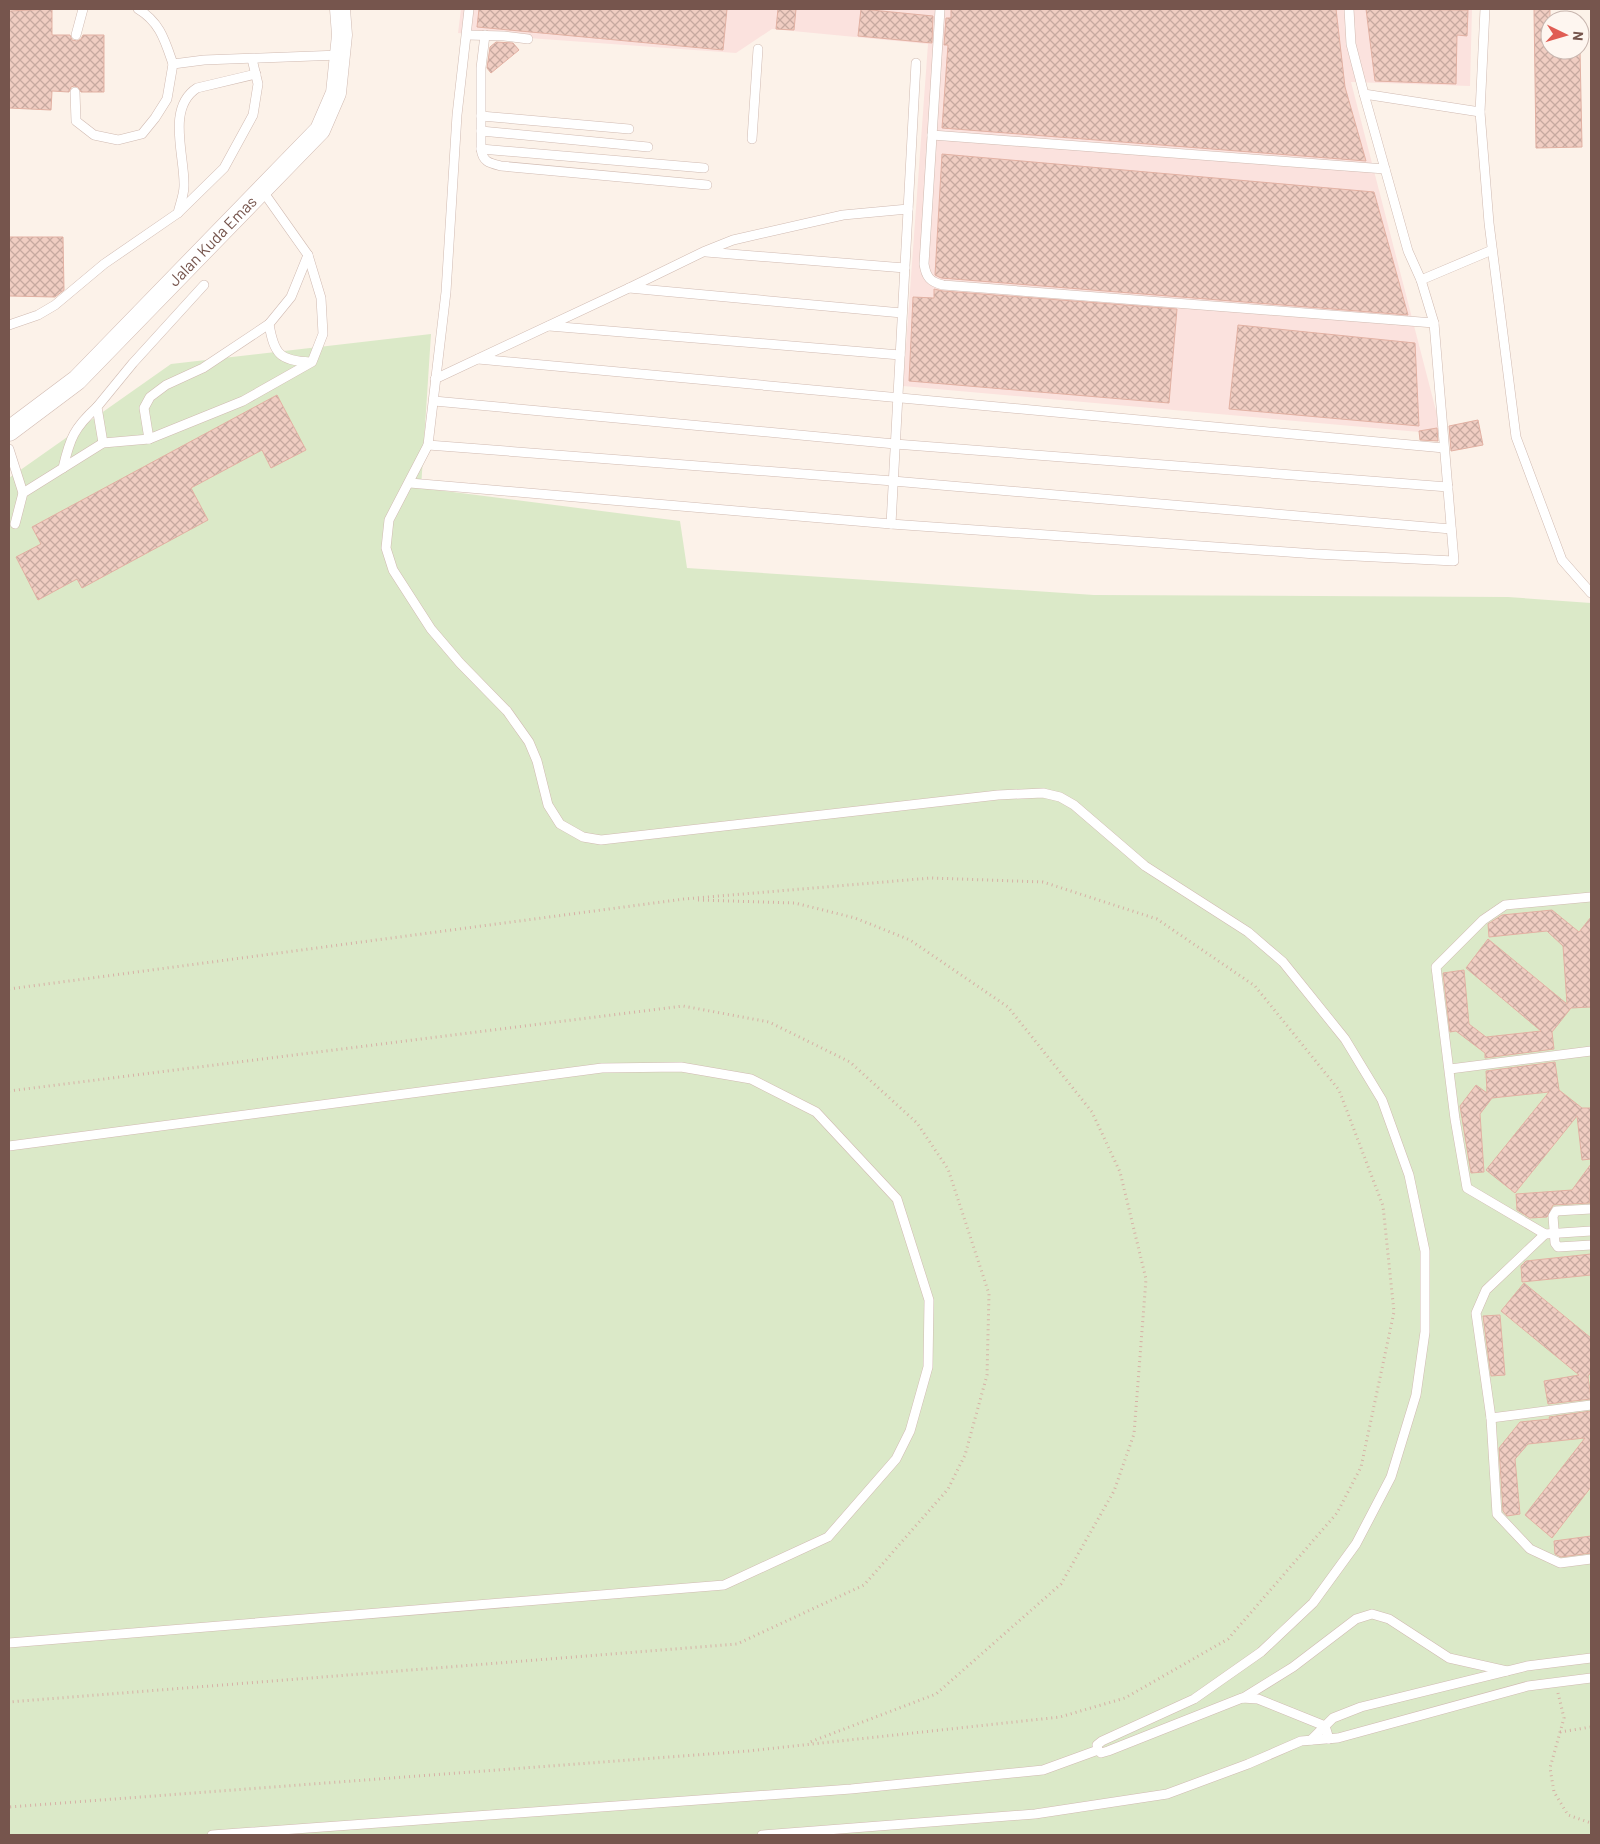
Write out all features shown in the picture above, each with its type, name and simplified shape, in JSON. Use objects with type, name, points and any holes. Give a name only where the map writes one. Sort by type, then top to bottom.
[{"type":"street","name":"Jalan Kuda Emas","points":[[9,431],[78,380],[320,130],[336,93],[342,35],[340,9]]},
{"type":"lane","points":[[76,35],[83,9]]},
{"type":"lane","points":[[75,92],[76,121],[94,135],[118,140],[142,134],[155,118],[167,99],[173,64],[163,35],[150,11],[138,9]]},
{"type":"lane","points":[[469,9],[457,115],[446,292],[428,445],[389,520],[386,548],[394,570],[431,630],[507,711],[529,742],[537,761],[548,805],[560,824],[583,837],[601,840],[998,795],[1043,793],[1060,797],[1074,805],[1145,866],[1248,932],[1283,962],[1346,1039],[1382,1100],[1409,1175],[1424,1251],[1425,1332],[1416,1395],[1391,1477],[1356,1544],[1313,1603],[1268,1646],[1194,1699],[1102,1741],[1097,1745],[1098,1750]]},
{"type":"lane","points":[[940,9],[924,264],[925,274],[932,282],[943,285],[1434,323]]},
{"type":"lane","points":[[410,482],[891,524],[1316,554],[1454,561],[1434,323],[1421,280],[1408,251],[1364,94],[1351,44],[1349,9]]},
{"type":"lane","points":[[1485,9],[1480,112],[1492,250],[1516,437],[1562,560],[1591,593]]},
{"type":"lane","points":[[467,35],[528,38]]},
{"type":"lane","points":[[485,35],[481,68],[481,149],[482,157],[487,162],[501,166],[707,185]]},
{"type":"lane","points":[[752,139],[758,49]]},
{"type":"lane","points":[[173,64],[204,60],[340,56]]},
{"type":"lane","points":[[9,325],[38,315],[55,305],[104,264],[178,213],[224,168],[253,115],[258,84],[252,59]]},
{"type":"lane","points":[[891,524],[916,62]]},
{"type":"lane","points":[[178,213],[184,187],[178,130],[185,100],[189,93],[197,88],[256,74]]},
{"type":"lane","points":[[1364,94],[1480,112]]},
{"type":"lane","points":[[481,116],[629,129]]},
{"type":"lane","points":[[481,131],[648,147]]},
{"type":"lane","points":[[932,135],[1385,169]]},
{"type":"lane","points":[[481,149],[704,168]]},
{"type":"lane","points":[[23,493],[104,443],[149,438],[243,401],[312,362],[323,334],[321,298],[308,255],[262,190]]},
{"type":"lane","points":[[435,379],[703,252],[734,240],[843,214],[908,210]]},
{"type":"lane","points":[[1421,280],[1492,250]]},
{"type":"lane","points":[[703,252],[905,268]]},
{"type":"lane","points":[[149,438],[144,408],[150,398],[166,385],[204,368],[269,324],[291,297],[308,255]]},
{"type":"lane","points":[[63,468],[70,439],[82,420],[98,407],[133,363],[204,285]]},
{"type":"lane","points":[[629,288],[902,313]]},
{"type":"lane","points":[[269,324],[271,341],[282,357],[296,361],[312,362]]},
{"type":"lane","points":[[548,326],[900,355]]},
{"type":"lane","points":[[478,360],[1444,448]]},
{"type":"lane","points":[[434,401],[895,444],[1448,487]]},
{"type":"lane","points":[[98,407],[104,443]]},
{"type":"lane","points":[[428,445],[893,481],[1451,529]]},
{"type":"lane","points":[[9,449],[23,493],[15,524]]},
{"type":"lane","points":[[1591,897],[1505,905],[1483,920],[1436,967],[1455,1119],[1467,1188],[1550,1234],[1558,1246],[1591,1245]]},
{"type":"lane","points":[[1450,1069],[1591,1051]]},
{"type":"lane","points":[[9,1146],[602,1068],[681,1067],[751,1079],[816,1112],[896,1199],[929,1300],[928,1367],[910,1431],[896,1459],[828,1537],[724,1585],[9,1643]]},
{"type":"lane","points":[[1550,1234],[1553,1216],[1556,1211],[1591,1209]]},
{"type":"lane","points":[[1591,1231],[1550,1234],[1486,1290],[1476,1313],[1491,1418],[1497,1514],[1530,1549],[1560,1563],[1591,1559]]},
{"type":"lane","points":[[1491,1418],[1591,1405]]},
{"type":"lane","points":[[212,1835],[851,1789],[1044,1770],[1098,1750],[1101,1753],[1108,1751],[1242,1698],[1293,1667],[1356,1619],[1372,1614],[1389,1619],[1449,1658],[1507,1671]]},
{"type":"lane","points":[[1311,1740],[1333,1718],[1361,1707],[1527,1666],[1591,1658]]},
{"type":"lane","points":[[762,1835],[1035,1814],[1168,1794],[1248,1764],[1301,1741],[1338,1738],[1528,1686],[1591,1678]]},
{"type":"lane","points":[[1242,1698],[1258,1699],[1326,1726]]},
{"type":"lane","points":[[1326,1726],[1329,1738]]},
{"type":"path","points":[[9,989],[684,899],[932,878],[1042,882],[1157,919],[1255,986],[1339,1090],[1383,1206],[1394,1312],[1360,1467],[1337,1513],[1228,1639],[1125,1698],[1060,1717],[748,1751],[9,1807]]},
{"type":"path","points":[[684,899],[795,903],[855,918],[910,940],[1008,1007],[1092,1112],[1120,1172],[1146,1279],[1134,1434],[1114,1491],[1060,1584],[936,1694],[812,1742],[748,1751]]},
{"type":"path","points":[[9,1091],[683,1006],[769,1022],[850,1062],[918,1124],[948,1169],[988,1294],[987,1375],[965,1455],[948,1489],[864,1585],[737,1644],[9,1702]]},
{"type":"path","points":[[1555,1683],[1564,1718],[1550,1768],[1554,1792],[1568,1815],[1591,1823]]},
{"type":"path","points":[[1560,1732],[1591,1728]]},
{"type":"shaded area","points":[[461,9],[1472,9],[1470,86],[1351,82],[1442,434],[903,386],[928,44],[772,29],[736,53],[458,33]]},
{"type":"green space","points":[[431,334],[421,488],[680,521],[687,568],[1094,595],[1508,597],[1591,603],[1591,1835],[9,1835],[9,478],[171,364]]},
{"type":"building","points":[[52,9],[52,35],[70,35],[72,40],[77,41],[83,35],[104,35],[104,92],[81,92],[78,87],[74,86],[71,87],[69,92],[52,91],[51,110],[9,108],[9,11]]},
{"type":"building","points":[[479,9],[727,9],[723,50],[477,27]]},
{"type":"building","points":[[778,9],[796,9],[794,30],[776,29]]},
{"type":"building","points":[[861,9],[933,16],[932,43],[858,36]]},
{"type":"building","points":[[951,9],[1336,9],[1345,87],[1366,161],[942,128],[948,45],[944,45],[946,18],[951,18]]},
{"type":"building","points":[[1366,9],[1468,10],[1467,36],[1457,35],[1456,84],[1375,81]]},
{"type":"building","points":[[1534,9],[1550,9],[1540,10],[1540,60],[1580,60],[1582,147],[1536,148]]},
{"type":"building","points":[[496,42],[513,43],[519,50],[491,73],[487,68],[490,47]]},
{"type":"building","points":[[942,154],[1374,192],[1408,315],[941,278],[935,275]]},
{"type":"building","points":[[9,237],[63,237],[64,290],[55,297],[9,296]]},
{"type":"building","points":[[934,289],[1177,309],[1169,403],[909,381],[913,297],[934,298]]},
{"type":"building","points":[[1238,325],[1415,343],[1419,426],[1229,409]]},
{"type":"building","points":[[277,395],[306,450],[271,468],[262,450],[191,488],[208,520],[82,588],[77,579],[38,600],[16,557],[41,544],[32,527]]},
{"type":"building","points":[[1478,420],[1483,445],[1451,451],[1449,426]]},
{"type":"building","points":[[1437,428],[1438,441],[1420,440],[1419,431]]},
{"type":"building","points":[[1552,910],[1579,932],[1591,917],[1591,1007],[1571,1008],[1552,1032],[1554,1049],[1485,1058],[1485,1053],[1456,1031],[1450,1032],[1443,973],[1464,970],[1469,1024],[1486,1037],[1541,1031],[1466,968],[1488,939],[1567,1004],[1563,946],[1547,931],[1489,937],[1488,924],[1502,915]]},
{"type":"building","points":[[1555,1062],[1559,1090],[1582,1108],[1591,1108],[1591,1159],[1582,1160],[1577,1116],[1515,1193],[1486,1170],[1549,1092],[1492,1098],[1480,1114],[1484,1172],[1471,1173],[1460,1106],[1476,1085],[1487,1093],[1486,1071]]},
{"type":"building","points":[[1591,1164],[1590,1203],[1553,1205],[1547,1217],[1530,1218],[1517,1210],[1516,1194],[1572,1190]]},
{"type":"building","points":[[1591,1254],[1591,1275],[1522,1282],[1521,1266],[1526,1261]]},
{"type":"building","points":[[1524,1283],[1591,1338],[1591,1372],[1588,1376],[1591,1399],[1548,1404],[1544,1381],[1579,1375],[1501,1311]]},
{"type":"building","points":[[1500,1315],[1505,1375],[1491,1376],[1483,1316]]},
{"type":"building","points":[[1591,1411],[1591,1487],[1552,1538],[1525,1515],[1585,1438],[1528,1444],[1515,1459],[1520,1514],[1507,1516],[1503,1511],[1499,1448],[1520,1422],[1550,1419],[1549,1417]]},
{"type":"building","points":[[1591,1536],[1591,1553],[1561,1557],[1555,1554],[1554,1541]]}]
